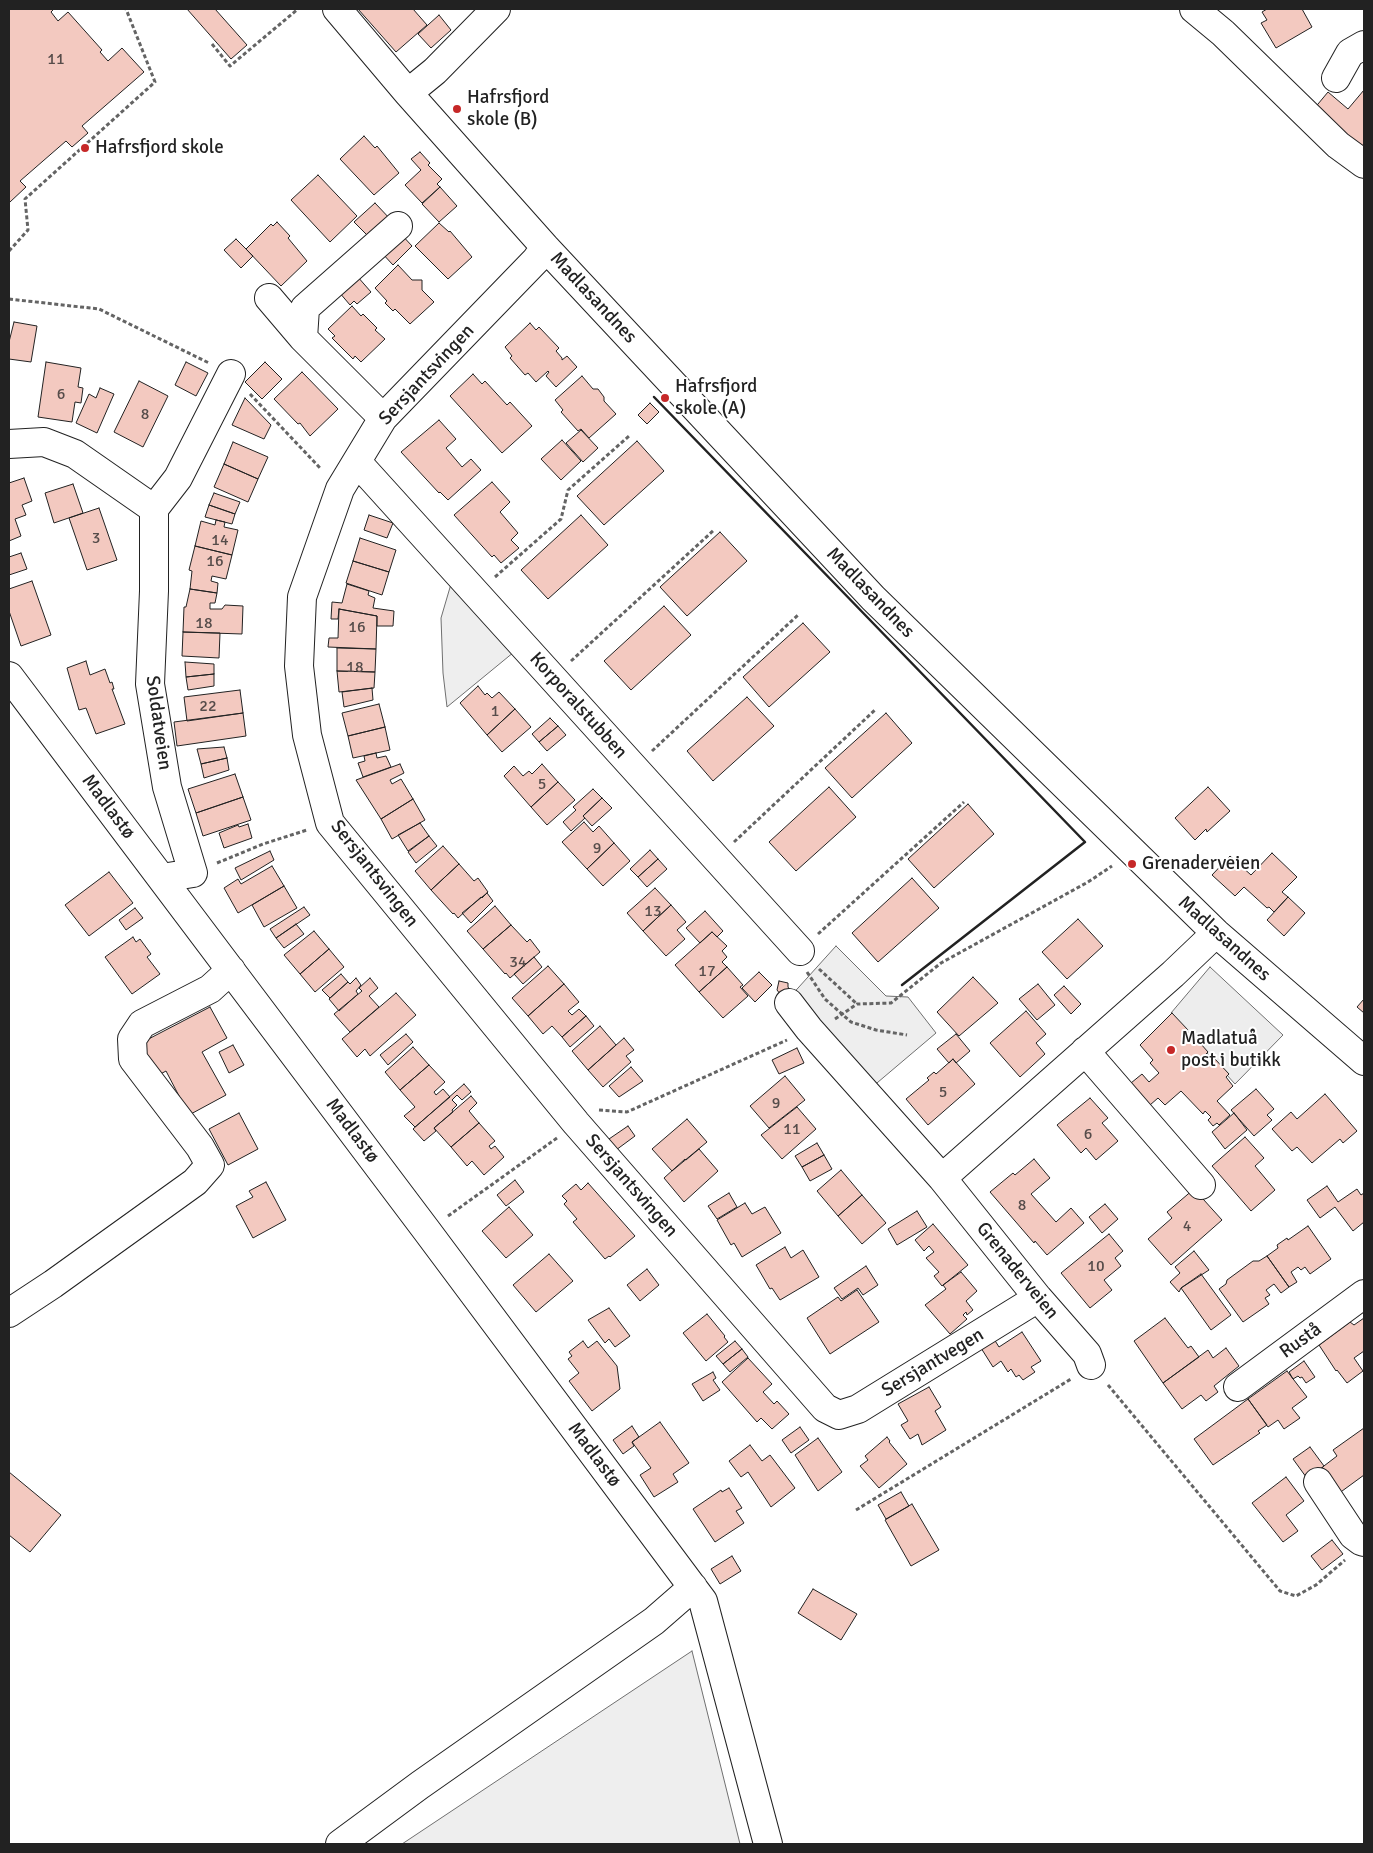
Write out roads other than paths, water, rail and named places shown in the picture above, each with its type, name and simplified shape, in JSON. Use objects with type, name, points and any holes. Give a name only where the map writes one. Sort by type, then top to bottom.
[{"type":"street","name":"Madlasandnes","points":[[337,9],[408,93],[545,247],[873,598],[1216,933],[1363,1058]]},
{"type":"street","points":[[408,93],[435,70],[496,9]]},
{"type":"street","points":[[1194,9],[1273,81],[1338,146],[1364,164]]},
{"type":"street","points":[[1336,78],[1350,52],[1364,45]]},
{"type":"street","points":[[303,338],[305,308],[398,226]]},
{"type":"street","name":"Sersjantsvingen","points":[[545,247],[536,260],[383,418],[340,489],[302,597],[299,666],[307,735],[330,823],[576,1123],[825,1408]]},
{"type":"street","points":[[269,298],[303,338],[383,418]]},
{"type":"street","points":[[9,444],[44,442],[75,454],[154,509],[178,478],[231,374]]},
{"type":"street","name":"Korporalstubben","points":[[357,462],[716,858],[803,962]]},
{"type":"street","name":"Soldatveien","points":[[154,509],[154,591],[150,684],[167,787],[193,873],[162,878]]},
{"type":"street","name":"Madlastø","points":[[9,676],[703,1601],[768,1844]]},
{"type":"street","points":[[942,1178],[1216,933]]},
{"type":"street","points":[[9,1313],[53,1284],[195,1182],[210,1165],[200,1148],[133,1059],[132,1039],[142,1024],[210,989],[231,970]]},
{"type":"street","name":"Grenaderveien","points":[[789,1002],[809,1029],[942,1178],[1038,1298],[1088,1354],[1091,1365]]},
{"type":"street","points":[[1085,1052],[1201,1185]]},
{"type":"street","name":"Rustå","points":[[1238,1387],[1364,1294]]},
{"type":"street","name":"Sersjantvegen","points":[[825,1408],[840,1415],[858,1408],[1038,1298]]},
{"type":"street","points":[[1318,1482],[1353,1535],[1363,1541]]},
{"type":"street","points":[[340,1844],[420,1785],[654,1622],[693,1587]]},
{"type":"place","name":"Hafrsfjord skole (B)","points":[[457,109]]},
{"type":"place","name":"Hafrsfjord skole","points":[[85,148]]},
{"type":"place","name":"Hafrsfjord skole (A)","points":[[665,398]]},
{"type":"place","name":"Grenaderveien","points":[[1132,864]]},
{"type":"place","name":"Madlatuå post i butikk","points":[[1171,1050]]}]
